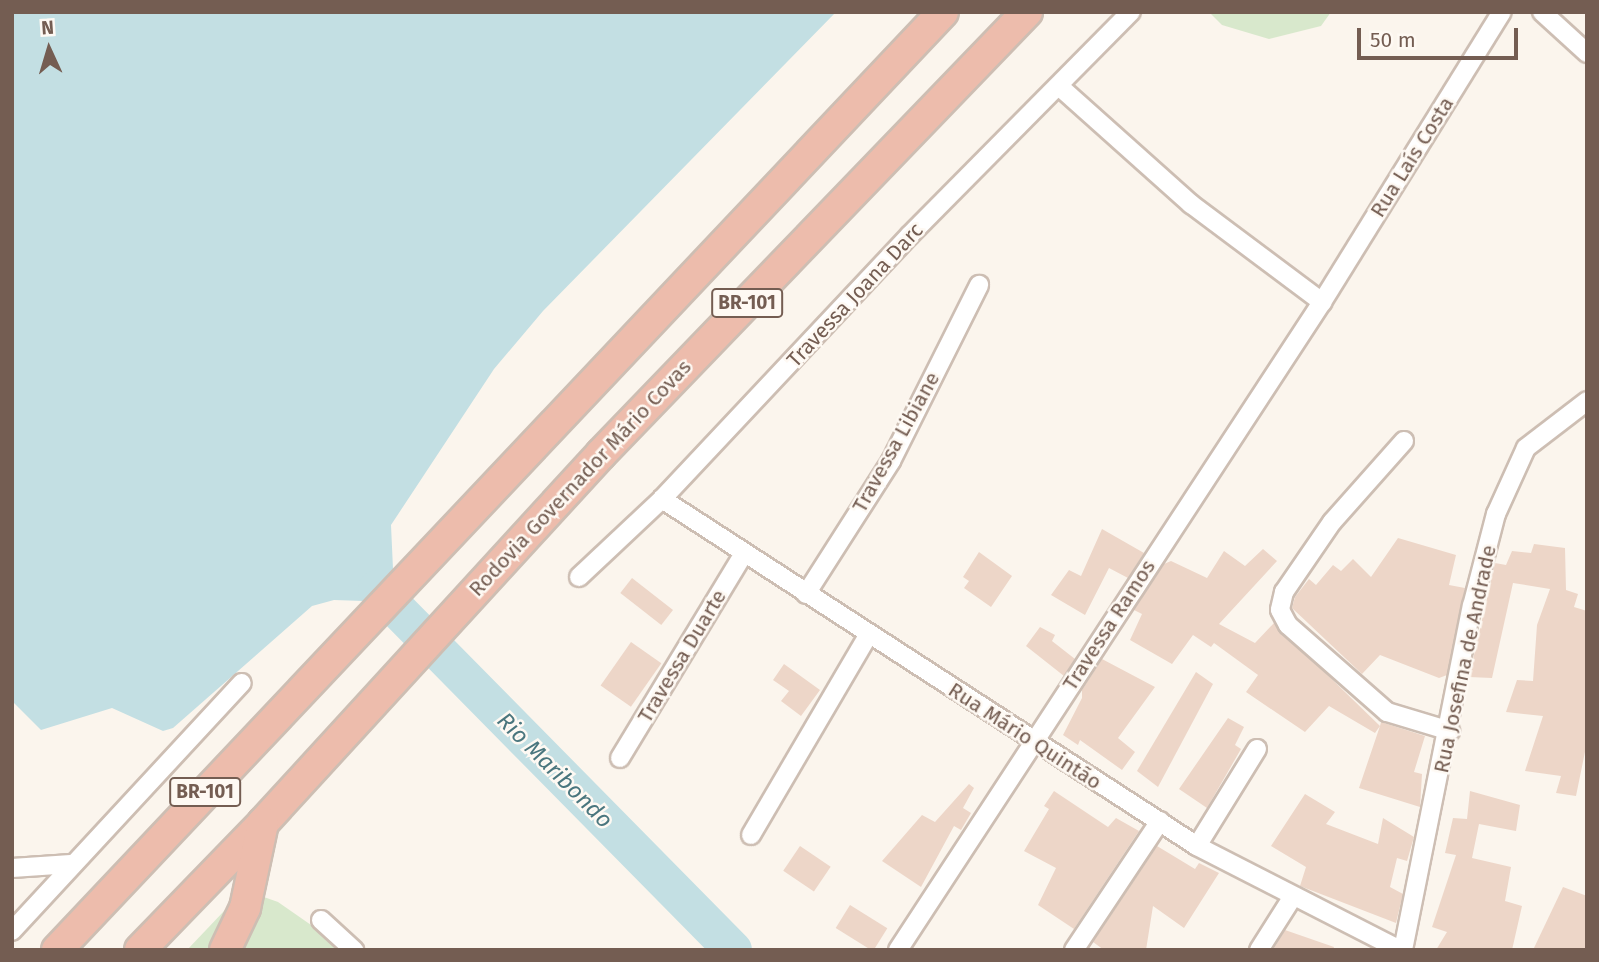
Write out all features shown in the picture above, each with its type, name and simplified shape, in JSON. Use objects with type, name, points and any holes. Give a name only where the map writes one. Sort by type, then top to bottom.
[{"type":"highway","name":"BR-101","points":[[57,950],[429,553],[943,12]]},
{"type":"highway","name":"Rodovia Governador Mário Covas","points":[[140,950],[263,823],[469,595],[1027,12]]},
{"type":"highway","points":[[225,950],[245,908],[263,823]]},
{"type":"street","name":"Travessa Joana Darc","points":[[579,577],[662,499],[910,235],[1060,87],[1131,12]]},
{"type":"street","name":"Rua Laís Costa","points":[[1322,302],[1502,12]]},
{"type":"street","points":[[1542,12],[1587,52]]},
{"type":"street","points":[[1060,87],[1191,204],[1322,302]]},
{"type":"street","name":"Travessa Libiane","points":[[806,594],[891,461],[979,285]]},
{"type":"street","name":"Travessa Ramos","points":[[898,950],[1322,302]]},
{"type":"street","name":"Rua Josefina de Andrade","points":[[1401,950],[1450,732],[1472,606],[1496,514],[1526,448],[1587,401]]},
{"type":"street","points":[[1404,441],[1332,522],[1284,592],[1280,610],[1288,625],[1387,712],[1450,732]]},
{"type":"street","name":"Rua Mário Quintão","points":[[662,499],[743,555],[869,634],[1033,743],[1198,846],[1292,898],[1401,950]]},
{"type":"street","name":"Travessa Duarte","points":[[620,758],[743,555]]},
{"type":"street","points":[[751,835],[869,634]]},
{"type":"street","points":[[12,931],[71,864],[242,683]]},
{"type":"street","points":[[1198,846],[1257,749]]},
{"type":"street","points":[[1074,950],[1160,821]]},
{"type":"street","points":[[12,868],[71,864]]},
{"type":"street","points":[[1259,950],[1292,898]]},
{"type":"street","points":[[321,920],[354,950]]},
{"type":"green space","points":[[1209,12],[1331,12],[1321,26],[1269,39],[1222,25]]},
{"type":"green space","points":[[244,890],[278,902],[347,950],[187,950]]},
{"type":"water","points":[[12,12],[836,12],[543,311],[494,369],[391,525],[393,569],[377,589],[364,601],[334,600],[312,606],[173,728],[163,731],[112,708],[41,730],[12,701]]},
{"type":"building","points":[[1102,529],[1144,553],[1128,578],[1109,568],[1085,615],[1051,595],[1069,570],[1081,576]]},
{"type":"building","points":[[1398,538],[1456,555],[1449,585],[1465,588],[1447,675],[1439,678],[1380,655],[1362,674],[1292,608],[1295,597],[1309,579],[1316,585],[1333,565],[1341,571],[1353,559],[1371,577]]},
{"type":"building","points":[[1534,544],[1565,548],[1566,590],[1578,594],[1574,607],[1587,611],[1587,742],[1576,796],[1556,793],[1561,776],[1525,771],[1543,716],[1506,712],[1517,680],[1533,681],[1537,625],[1550,589],[1513,583],[1492,678],[1469,677],[1495,563],[1506,565],[1512,551],[1531,553]]},
{"type":"building","points":[[1263,549],[1277,561],[1219,624],[1255,643],[1274,623],[1380,726],[1375,733],[1329,706],[1305,732],[1246,692],[1258,675],[1214,643],[1211,647],[1193,635],[1172,664],[1130,640],[1142,614],[1134,610],[1164,564],[1171,561],[1207,578],[1224,551],[1245,566]]},
{"type":"building","points":[[979,552],[1012,576],[991,607],[964,588],[969,581],[963,577]]},
{"type":"building","points":[[632,578],[673,610],[661,625],[620,593]]},
{"type":"building","points":[[1040,627],[1055,635],[1052,641],[1075,659],[1064,676],[1026,646]]},
{"type":"building","points":[[631,642],[661,663],[631,707],[601,685]]},
{"type":"building","points":[[1102,659],[1155,687],[1118,738],[1135,752],[1122,770],[1080,740],[1078,745],[1063,735],[1082,698],[1082,690]]},
{"type":"building","points":[[784,664],[820,690],[801,716],[781,701],[789,691],[773,680]]},
{"type":"building","points":[[1196,672],[1213,684],[1158,787],[1137,771]]},
{"type":"building","points":[[1228,718],[1244,727],[1235,745],[1241,749],[1207,808],[1179,789]]},
{"type":"building","points":[[1381,722],[1425,736],[1414,772],[1422,774],[1420,807],[1359,788]]},
{"type":"building","points":[[969,784],[974,788],[963,808],[971,813],[961,830],[954,826],[921,887],[882,861],[922,815],[935,822]]},
{"type":"building","points":[[1054,791],[1108,827],[1116,818],[1139,831],[1074,929],[1038,905],[1056,868],[1024,851],[1049,809],[1044,806]]},
{"type":"building","points":[[1470,791],[1520,805],[1516,831],[1479,824],[1472,858],[1511,867],[1505,901],[1522,906],[1512,950],[1436,950],[1447,932],[1432,927],[1456,855],[1445,853],[1453,818],[1467,819]]},
{"type":"building","points":[[1305,794],[1335,812],[1326,824],[1378,844],[1383,818],[1414,837],[1407,861],[1397,858],[1390,887],[1403,894],[1396,923],[1300,886],[1306,867],[1271,846]]},
{"type":"building","points":[[800,846],[831,867],[814,892],[783,871]]},
{"type":"building","points":[[1157,846],[1195,869],[1199,863],[1219,873],[1184,928],[1153,906],[1146,950],[1104,950],[1093,942]]},
{"type":"building","points":[[1563,887],[1587,896],[1587,950],[1533,950]]},
{"type":"building","points":[[850,905],[887,928],[874,950],[871,950],[836,928]]},
{"type":"building","points":[[1285,930],[1334,947],[1333,950],[1273,950]]},
{"type":"waterway","name":"Rio Maribondo","points":[[377,589],[733,950]]}]
